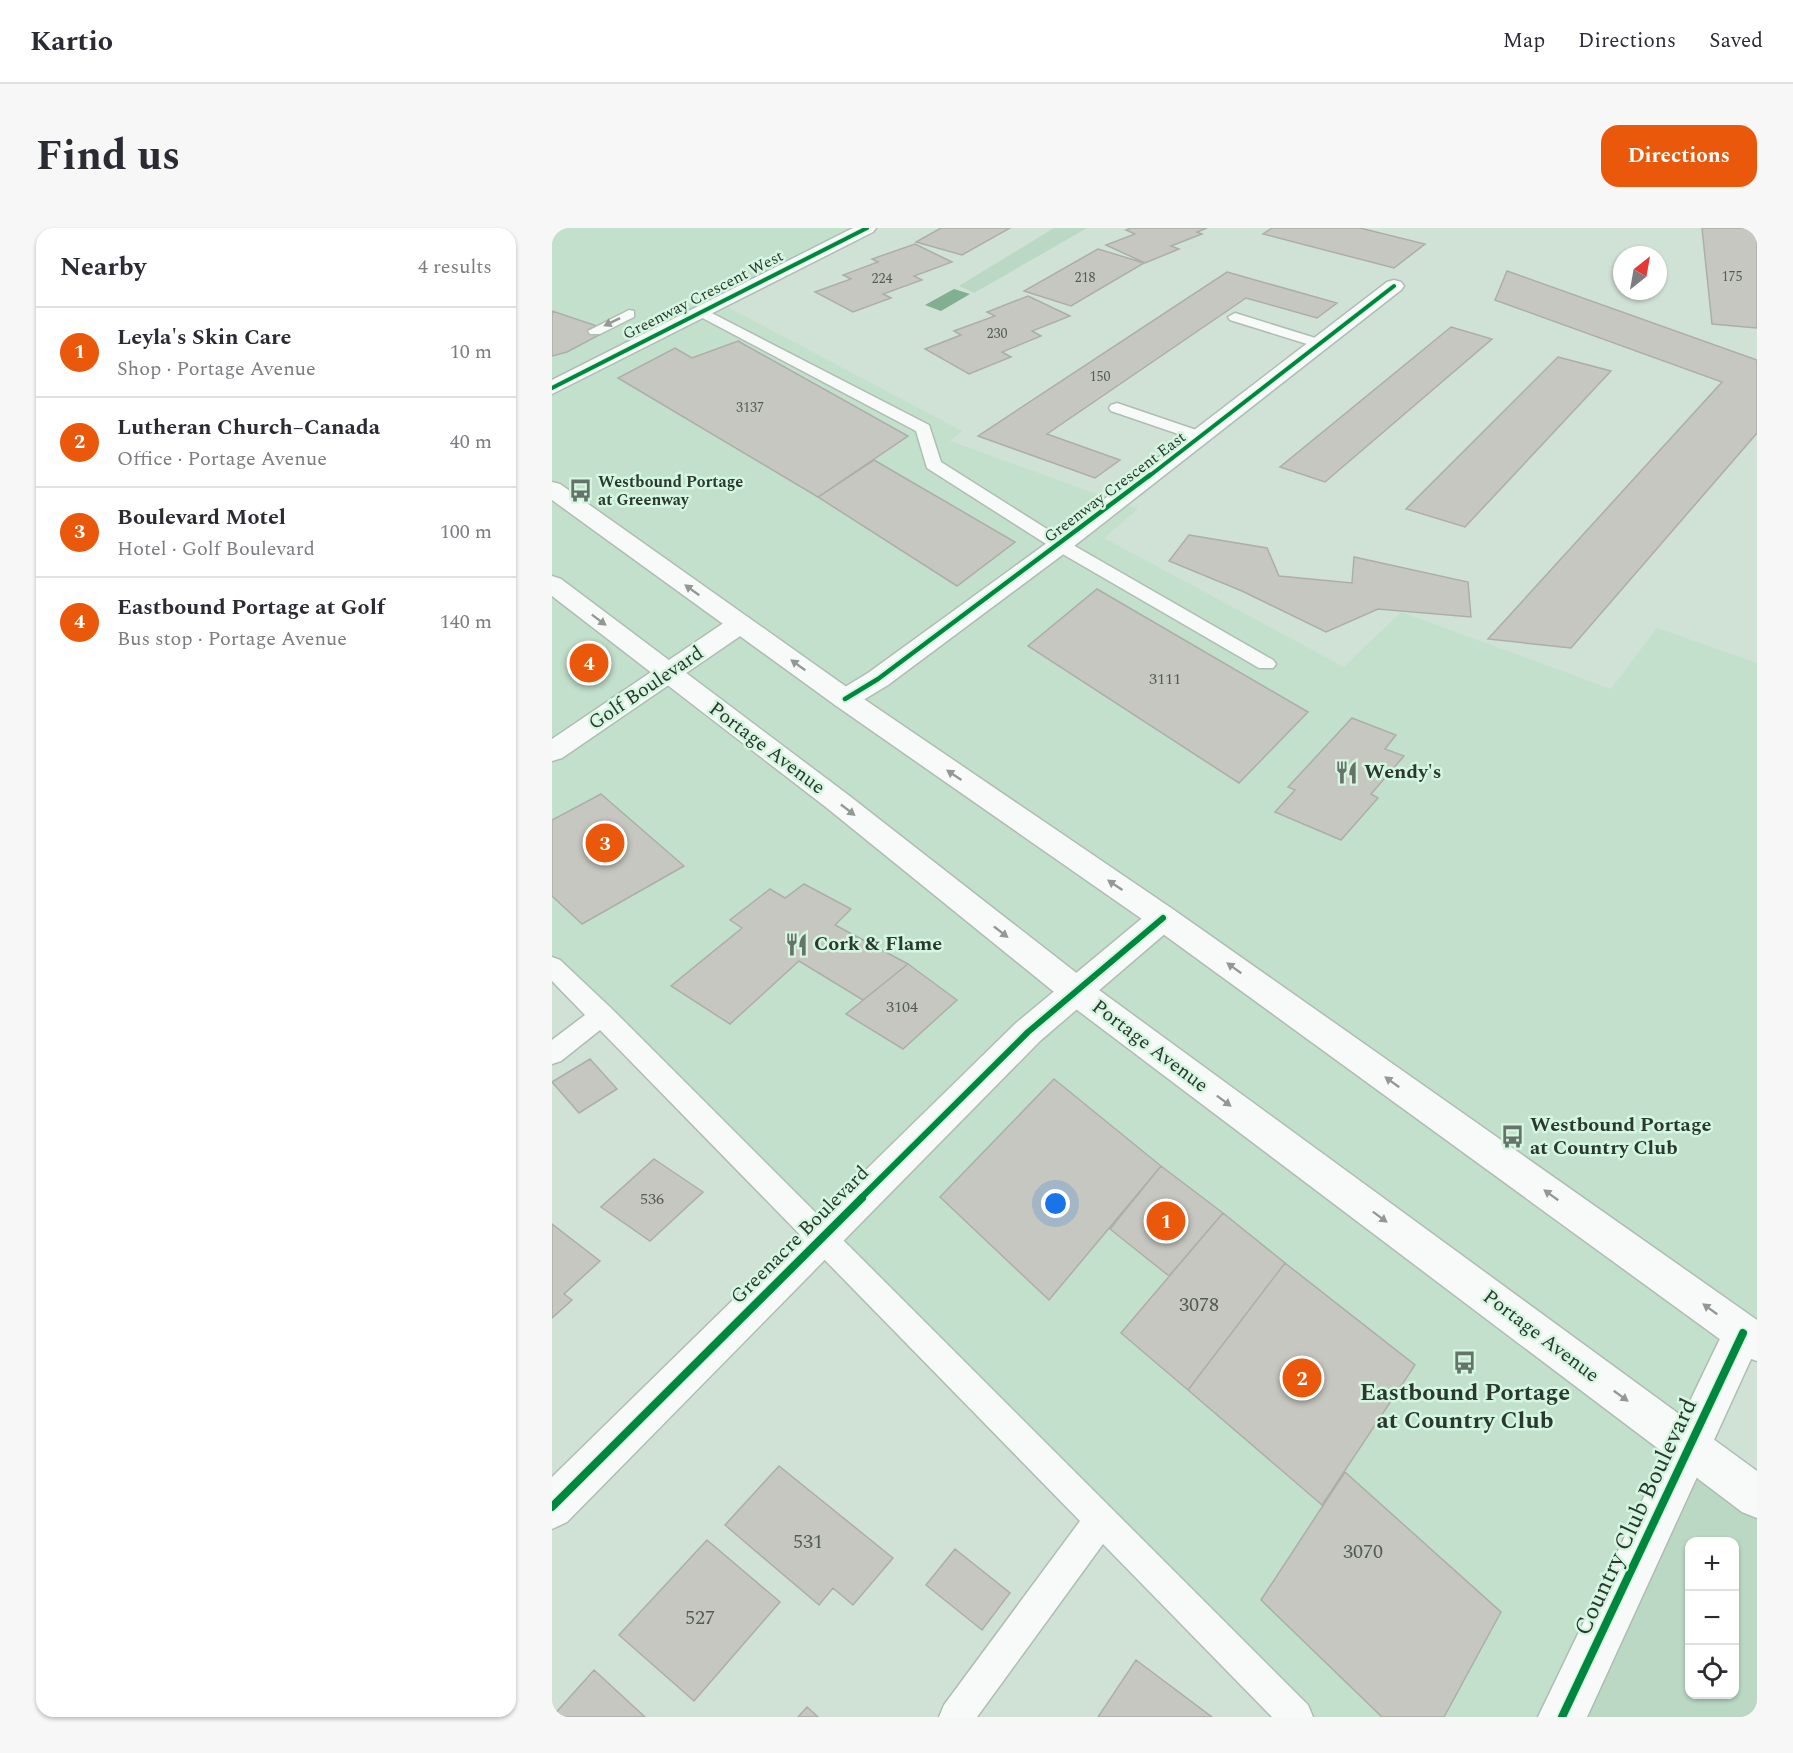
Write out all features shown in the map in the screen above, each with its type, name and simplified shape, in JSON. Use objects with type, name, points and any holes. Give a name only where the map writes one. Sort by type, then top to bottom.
[{"type":"main road","name":"Greenway Crescent West","points":[[554,385],[867,228]]},
{"type":"main road","name":"Greenway Crescent East","points":[[845,699],[878,679],[1060,545],[1394,286]]},
{"type":"main road","points":[[552,489],[845,699],[1163,918],[1750,1338]]},
{"type":"main road","name":"Portage Avenue","points":[[552,584],[837,801],[1076,991],[1757,1497]]},
{"type":"main road","name":"Golf Boulevard","points":[[552,752],[740,624]]},
{"type":"main road","name":"Greenacre Boulevard","points":[[552,1507],[1028,1032],[1163,918]]},
{"type":"main road","name":"Country Club Boulevard","points":[[1562,1717],[1690,1446],[1750,1338]]},
{"type":"lane","points":[[700,311],[923,428],[933,464],[1060,545],[1266,664]]},
{"type":"lane","points":[[595,331],[629,314]]},
{"type":"lane","points":[[1235,317],[1320,344]]},
{"type":"lane","points":[[1117,408],[1202,437]]},
{"type":"lane","points":[[552,966],[1296,1717]]},
{"type":"lane","points":[[552,1054],[602,1015]]},
{"type":"lane","points":[[956,1717],[1101,1520]]},
{"type":"shaded area","points":[[552,228],[867,228],[718,302],[962,431],[950,441],[1138,509],[1104,538],[1344,667],[1401,612],[1611,689],[1657,628],[1757,663],[1757,1343],[1562,1717],[1296,1717],[552,966]]},
{"type":"shaded area","points":[[1054,228],[1087,228],[974,293],[959,286]]},
{"type":"shaded area","points":[[954,289],[970,294],[941,311],[925,305]]},
{"type":"shaded area","points":[[1690,1446],[1757,1497],[1757,1717],[1562,1717]]},
{"type":"building","points":[[941,228],[1010,228],[962,255],[916,242]]},
{"type":"building","points":[[1131,228],[1207,228],[1197,232],[1202,234],[1171,246],[1179,249],[1145,263],[1106,245],[1135,234],[1126,230]]},
{"type":"building","points":[[1272,228],[1360,228],[1425,244],[1394,268],[1263,234]]},
{"type":"building","points":[[1702,228],[1757,228],[1757,328],[1712,324]]},
{"type":"building","points":[[915,244],[952,262],[914,276],[922,280],[883,294],[891,298],[853,312],[815,292],[851,279],[843,275],[878,262],[872,259]]},
{"type":"building","points":[[1098,249],[1144,263],[1071,306],[1024,291]]},
{"type":"building","points":[[1507,271],[1757,360],[1757,433],[1571,648],[1488,639],[1722,382],[1495,300]]},
{"type":"building","points":[[1227,272],[1337,303],[1317,318],[1246,298],[1047,434],[1120,460],[1095,478],[978,436]]},
{"type":"building","points":[[1028,296],[1070,316],[1032,331],[1041,336],[1002,352],[1011,357],[969,374],[925,349],[961,335],[954,331],[995,316],[987,312]]},
{"type":"building","points":[[552,311],[597,326],[590,329],[603,333],[567,352],[552,356]]},
{"type":"building","points":[[1451,327],[1492,339],[1325,482],[1280,467]]},
{"type":"building","points":[[738,341],[908,436],[818,497],[618,378],[675,348],[692,358]]},
{"type":"building","points":[[1558,357],[1611,371],[1465,527],[1406,509]]},
{"type":"building","points":[[874,460],[1015,542],[957,586],[818,497]]},
{"type":"building","points":[[1189,535],[1267,548],[1279,576],[1352,583],[1354,557],[1468,582],[1471,617],[1378,609],[1326,632],[1242,591],[1169,561]]},
{"type":"building","points":[[1097,589],[1308,712],[1239,783],[1028,646]]},
{"type":"building","name":"Wendy's","points":[[1352,718],[1396,735],[1385,749],[1404,756],[1371,794],[1378,798],[1341,840],[1275,812],[1295,790],[1288,787]]},
{"type":"building","points":[[601,794],[684,866],[582,924],[552,896],[552,820]]},
{"type":"building","name":"Cork & Flame","points":[[804,884],[851,909],[835,925],[908,964],[863,1000],[799,961],[730,1024],[671,986],[742,928],[730,920],[770,889],[785,898]]},
{"type":"building","points":[[908,964],[957,1000],[903,1049],[846,1014]]},
{"type":"building","points":[[590,1059],[617,1089],[579,1113],[552,1082]]},
{"type":"building","points":[[1054,1079],[1161,1166],[1049,1300],[940,1197]]},
{"type":"building","points":[[654,1159],[703,1192],[650,1241],[601,1207]]},
{"type":"building","points":[[1161,1166],[1223,1213],[1169,1276],[1110,1229]]},
{"type":"building","points":[[1223,1213],[1285,1263],[1188,1390],[1121,1333]]},
{"type":"building","points":[[552,1224],[600,1261],[564,1294],[572,1300],[552,1318]]},
{"type":"building","points":[[1285,1263],[1415,1365],[1322,1505],[1188,1390]]},
{"type":"building","points":[[779,1466],[893,1558],[853,1605],[833,1588],[819,1605],[725,1525]]},
{"type":"building","points":[[1345,1472],[1501,1612],[1444,1717],[1382,1717],[1261,1600]]},
{"type":"building","points":[[707,1540],[780,1602],[694,1701],[619,1635]]},
{"type":"building","points":[[955,1549],[1010,1593],[982,1630],[926,1585]]},
{"type":"building","points":[[1136,1660],[1212,1717],[1098,1717]]},
{"type":"building","points":[[594,1670],[645,1717],[552,1717]]},
{"type":"building","points":[[807,1707],[818,1717],[798,1717]]},
{"type":"cycle path","points":[[552,388],[867,228]]},
{"type":"cycle path","points":[[845,699],[878,679],[1060,545],[1394,286]]},
{"type":"cycle path","points":[[552,1507],[1028,1032],[1163,918]]},
{"type":"cycle path","points":[[1562,1717],[1743,1333]]},
{"type":"place","name":"Westbound Portage at Greenway","points":[[580,491]]},
{"type":"place","name":"Eastbound Portage at Golf","points":[[589,663]]},
{"type":"place","name":"Wendy's","points":[[1346,772]]},
{"type":"place","name":"Boulevard Motel","points":[[605,843]]},
{"type":"place","name":"Cork & Flame","points":[[796,944]]},
{"type":"place","name":"Westbound Portage at Country Club","points":[[1512,1136]]},
{"type":"place","name":"Leyla's Skin Care","points":[[1166,1221]]},
{"type":"place","name":"Eastbound Portage at Country Club","points":[[1465,1363]]},
{"type":"place","name":"Lutheran Church–Canada","points":[[1302,1378]]}]
